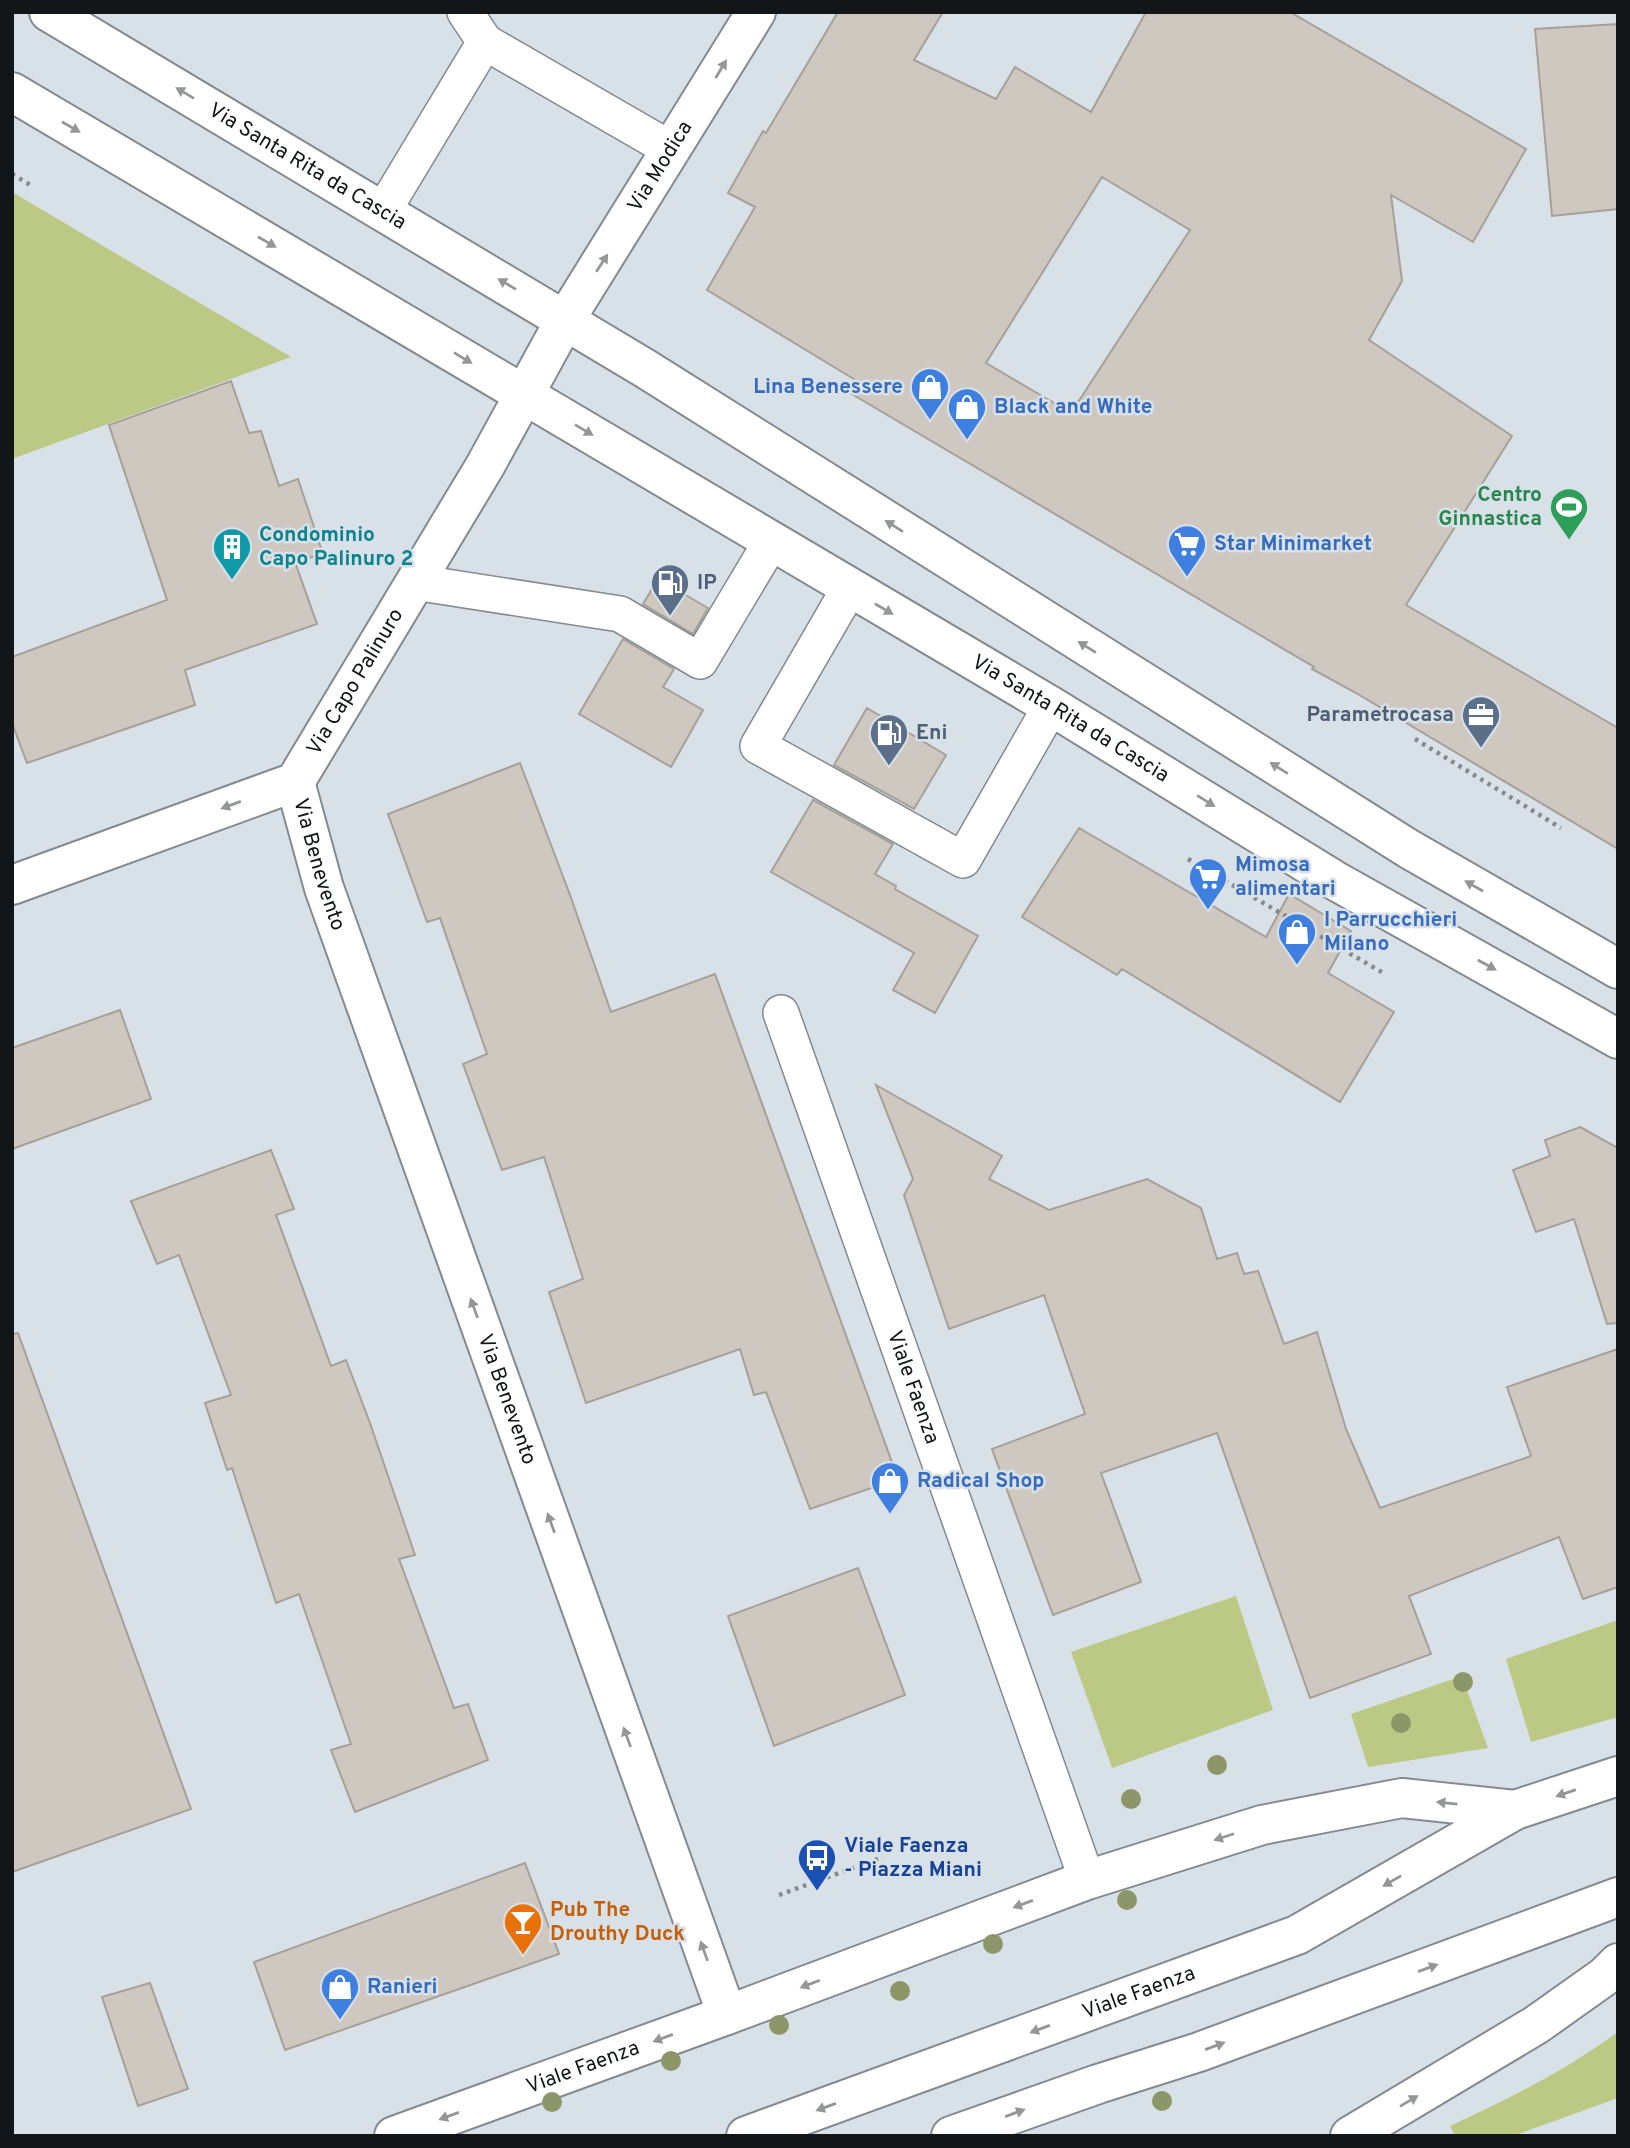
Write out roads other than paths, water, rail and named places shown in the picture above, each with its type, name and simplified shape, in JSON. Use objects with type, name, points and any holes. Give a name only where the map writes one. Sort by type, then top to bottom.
[{"type":"street","name":"Via Santa Rita da Cascia","points":[[49,12],[565,320],[1409,849],[1618,969]]},
{"type":"street","name":"Via Modica","points":[[565,320],[756,12]]},
{"type":"street","name":"Via Santa Rita da Cascia","points":[[12,92],[1051,706],[1334,880],[1618,1039]]},
{"type":"street","points":[[525,395],[565,320]]},
{"type":"street","name":"Via Capo Palinuro","points":[[295,782],[525,395]]},
{"type":"street","points":[[12,885],[295,782]]},
{"type":"street","name":"Via Benevento","points":[[295,782],[324,888],[727,2015]]},
{"type":"street","name":"Viale Faenza","points":[[746,2136],[1297,1935],[1515,1810],[1618,1776]]},
{"type":"street","name":"Viale Faenza","points":[[394,2136],[1087,1880],[1262,1825],[1402,1798],[1515,1810]]},
{"type":"street","points":[[951,2136],[1212,2047],[1618,1897]]},
{"type":"street","points":[[1350,2136],[1536,2025],[1605,1976],[1618,1963]]},
{"type":"lane","points":[[465,12],[485,42],[671,150]]},
{"type":"lane","points":[[383,211],[485,42]]},
{"type":"lane","points":[[414,582],[620,614],[700,661],[771,542]]},
{"type":"lane","points":[[849,589],[758,747],[963,860],[1051,706]]},
{"type":"lane","name":"Viale Faenza","points":[[781,1013],[1087,1880]]},
{"type":"place","name":"Lina Benessere","points":[[930,421]]},
{"type":"place","name":"Black and White","points":[[967,441]]},
{"type":"place","name":"Centro Ginnastica","points":[[1569,541]]},
{"type":"place","name":"Star Minimarket","points":[[1187,578]]},
{"type":"place","name":"Condominio Capo Palinuro 2","points":[[232,581]]},
{"type":"place","name":"IP","points":[[670,617]]},
{"type":"place","name":"Parametrocasa","points":[[1481,749]]},
{"type":"place","name":"Eni","points":[[889,767]]},
{"type":"place","name":"Mimosa alimentari","points":[[1208,911]]},
{"type":"place","name":"I Parrucchieri Milano","points":[[1297,966]]},
{"type":"place","name":"Radical Shop","points":[[890,1515]]},
{"type":"place","name":"Viale Faenza - Piazza Miani","points":[[817,1892]]},
{"type":"place","name":"Pub The Drouthy Duck","points":[[523,1956]]},
{"type":"place","name":"Ranieri","points":[[340,2021]]}]
